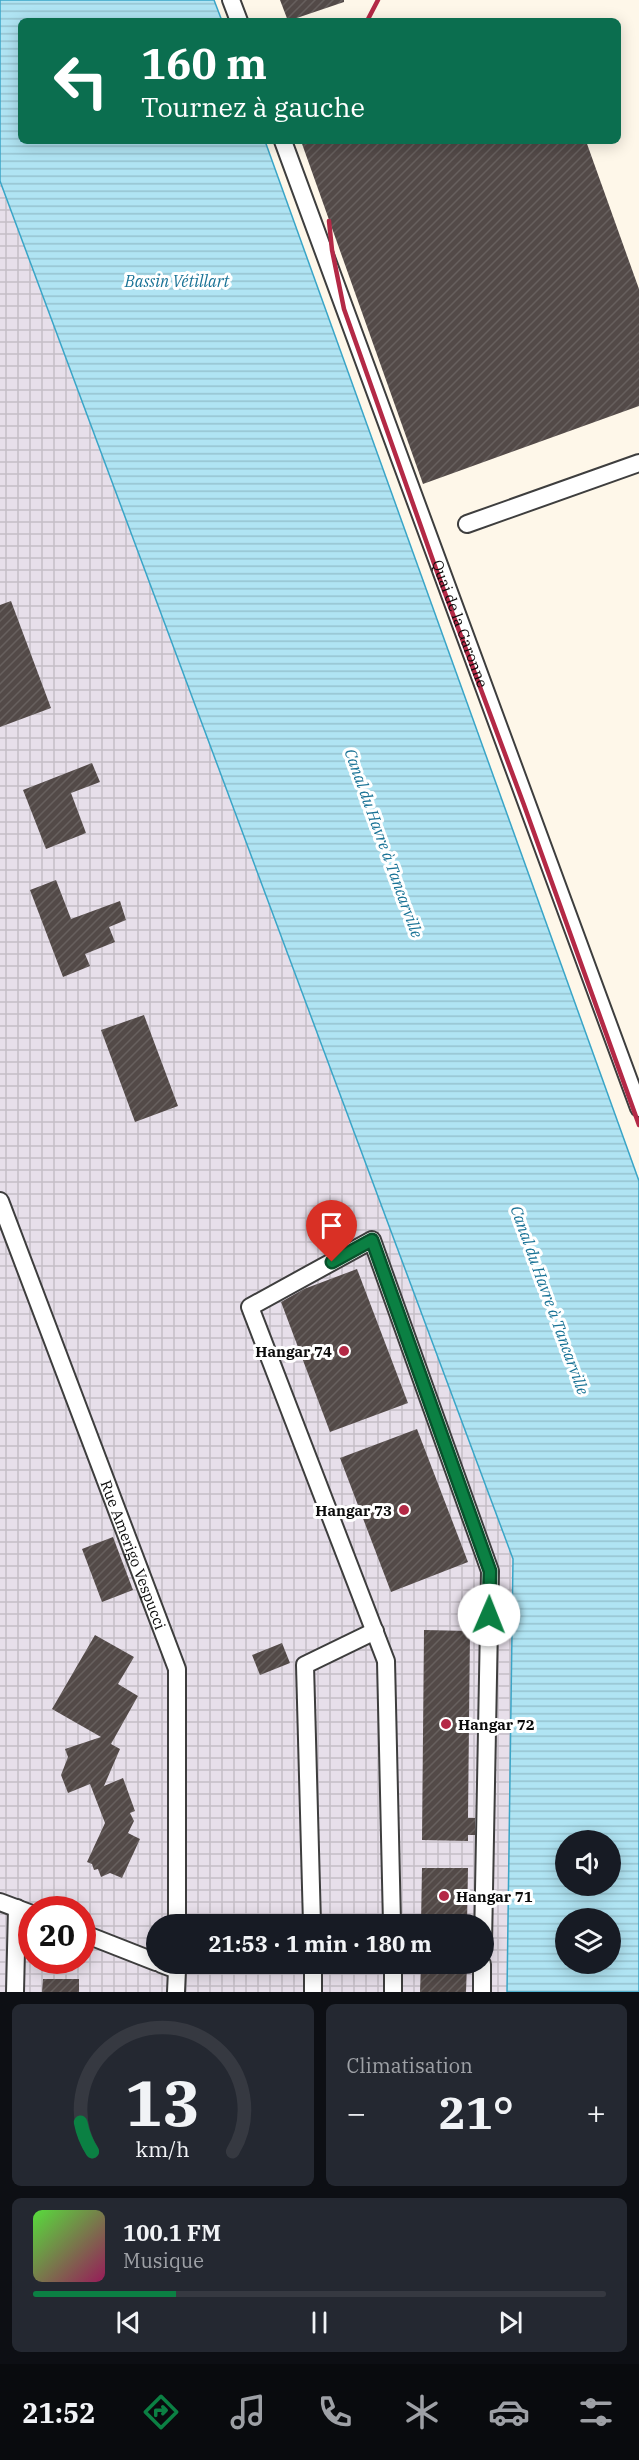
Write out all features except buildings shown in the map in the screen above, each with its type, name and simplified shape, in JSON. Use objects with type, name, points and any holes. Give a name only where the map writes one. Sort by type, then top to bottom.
[{"type":"street","points":[[231,0],[237,18]]},
{"type":"street","name":"Quai de la Garonne","points":[[284,144],[639,1108]]},
{"type":"street","points":[[467,525],[639,463]]},
{"type":"street","name":"Rue Amerigo Vespucci","points":[[0,1201],[177,1669],[177,1914]]},
{"type":"street","points":[[392,1914],[387,1661],[250,1307],[372,1240],[490,1571],[484,1914]]},
{"type":"street","points":[[312,1914],[305,1665],[375,1631]]},
{"type":"street","points":[[0,1902],[18,1909]]},
{"type":"street","points":[[96,1939],[146,1958]]},
{"type":"street","points":[[15,1992],[18,1965]]},
{"type":"street","points":[[176,1992],[177,1974]]},
{"type":"street","points":[[312,1974],[313,1992]]},
{"type":"street","points":[[393,1974],[393,1992]]},
{"type":"street","points":[[482,1974],[482,1992]]},
{"type":"shaded area","points":[[0,181],[513,1559],[507,1992],[0,1992]]},
{"type":"water","name":"Bassin Vétillart","points":[[0,0],[214,0],[221,18],[18,18],[18,144],[266,144],[639,1181],[639,1992],[507,1992],[513,1559],[0,181]]},
{"type":"railway","points":[[369,18],[378,0]]},
{"type":"railway","points":[[329,221],[332,250],[344,309],[436,569],[639,1125]]},
{"type":"place","name":"Hangar 74","points":[[344,1351]]},
{"type":"place","name":"Hangar 73","points":[[404,1510]]},
{"type":"place","name":"Hangar 72","points":[[446,1724]]},
{"type":"place","name":"Hangar 71","points":[[444,1896]]},
{"type":"route","points":[[332,1262],[372,1240],[490,1571],[489,1615]]},
{"type":"water label","name":"Canal du Havre à Tancarville","points":[[384,843]]},
{"type":"water label","name":"Canal du Havre à Tancarville","points":[[550,1300]]}]
